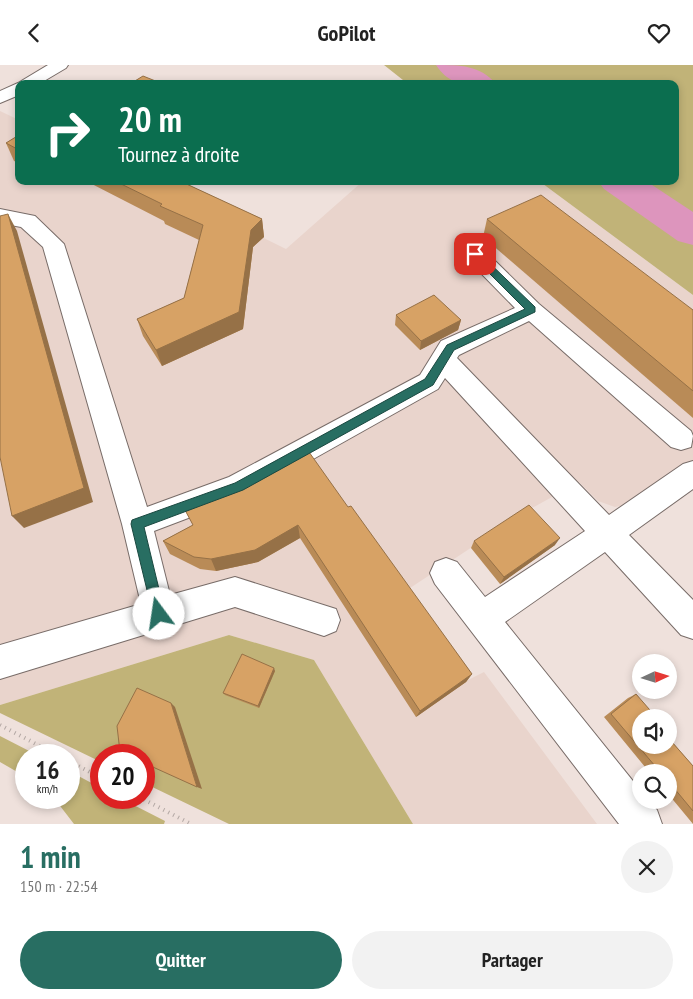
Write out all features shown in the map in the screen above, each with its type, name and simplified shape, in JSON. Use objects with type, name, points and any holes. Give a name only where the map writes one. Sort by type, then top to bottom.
[{"type":"street","points":[[33,80],[60,65]]},
{"type":"street","points":[[0,98],[15,90]]},
{"type":"street","points":[[0,216],[28,221],[53,244],[137,524],[159,614]]},
{"type":"street","points":[[475,254],[531,310],[681,439]]},
{"type":"street","points":[[137,524],[239,486],[429,382],[450,348],[531,310]]},
{"type":"street","points":[[443,360],[693,623]]},
{"type":"street","points":[[481,618],[518,595],[693,473]]},
{"type":"street","points":[[446,573],[643,824]]},
{"type":"street","points":[[0,662],[235,592],[324,620]]},
{"type":"path","points":[[0,725],[36,744]]},
{"type":"path","points":[[155,805],[191,824]]},
{"type":"shaded area","points":[[384,65],[693,65],[693,295],[544,185],[679,185],[679,80],[403,80]]},
{"type":"shaded area","points":[[0,111],[15,118],[15,185],[155,185],[286,249],[358,185],[544,185],[693,295],[693,461],[630,504],[615,507],[598,501],[579,482],[525,512],[404,592],[466,681],[484,672],[597,824],[413,824],[314,660],[229,635],[0,705]]},
{"type":"shaded area","points":[[229,635],[314,660],[413,824],[229,824],[155,788],[155,744],[90,744],[90,757],[80,752],[80,744],[64,744],[0,713],[0,705]]},
{"type":"shaded area","points":[[0,736],[16,744],[15,771],[0,762]]},
{"type":"shaded area","points":[[80,777],[90,782],[90,809],[142,809],[165,821],[164,824],[74,824],[62,809],[80,809]]},
{"type":"building","points":[[143,76],[153,80],[136,80]]},
{"type":"building","points":[[15,137],[15,148],[6,143]]},
{"type":"building","points":[[123,185],[189,185],[262,219],[251,230],[239,312],[156,350],[137,319],[184,298],[203,225],[160,206],[162,204]]},
{"type":"building","points":[[541,195],[693,310],[693,391],[487,219]]},
{"type":"building","points":[[8,214],[84,488],[12,516],[0,457],[0,216]]},
{"type":"building","points":[[434,295],[461,320],[421,341],[396,315]]},
{"type":"building","points":[[309,452],[348,507],[351,506],[472,674],[420,711],[298,525],[255,550],[211,559],[194,557],[163,541],[193,525],[185,510],[234,487],[237,491]]},
{"type":"building","points":[[529,505],[560,538],[504,577],[474,541]]},
{"type":"building","points":[[242,654],[274,668],[258,706],[223,693]]},
{"type":"building","points":[[137,688],[171,703],[197,787],[155,768],[155,744],[119,744],[117,726]]},
{"type":"building","points":[[632,697],[632,699],[640,699],[649,709],[632,709],[632,739],[611,714]]},
{"type":"building","points":[[677,748],[693,766],[693,811],[677,792],[677,764],[653,764],[645,754],[677,754]]},
{"type":"waterway","points":[[452,65],[473,80]]},
{"type":"waterway","points":[[624,185],[693,231]]},
{"type":"route","points":[[159,614],[137,524],[239,486],[429,382],[450,348],[531,310],[475,254]]}]
